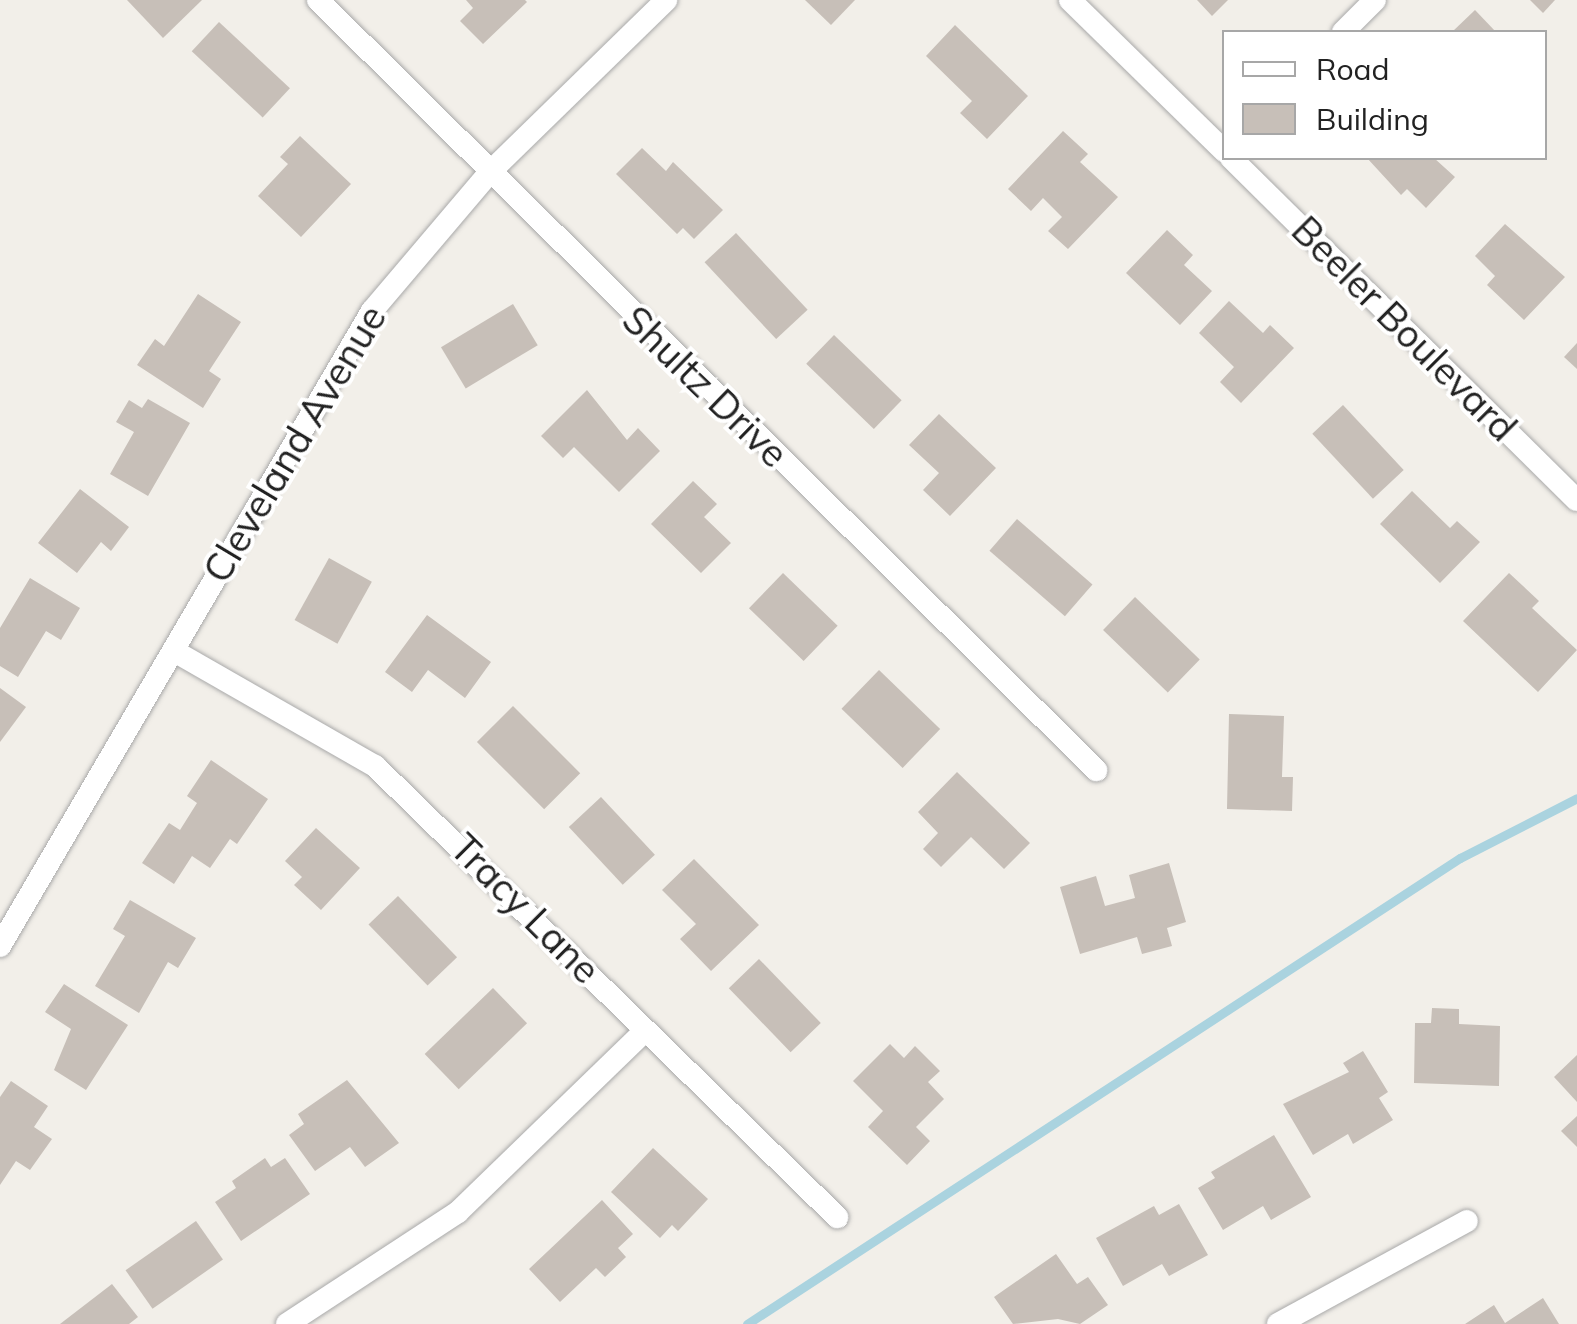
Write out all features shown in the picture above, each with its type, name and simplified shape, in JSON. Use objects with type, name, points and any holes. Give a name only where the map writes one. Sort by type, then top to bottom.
[{"type":"street","name":"Shultz Drive","points":[[318,0],[488,174],[1096,770]]},
{"type":"street","name":"Cleveland Avenue","points":[[0,946],[372,311],[488,174],[666,0]]},
{"type":"street","points":[[1070,0],[1222,149]]},
{"type":"street","points":[[1345,30],[1374,0]]},
{"type":"street","name":"Beeler Boulevard","points":[[1233,160],[1577,500]]},
{"type":"street","name":"Tracy Lane","points":[[174,651],[375,766],[448,830],[645,1031],[837,1217]]},
{"type":"street","points":[[287,1324],[458,1212],[645,1031]]},
{"type":"street","points":[[1278,1324],[1467,1221]]},
{"type":"building","points":[[127,0],[202,0],[163,38]]},
{"type":"building","points":[[466,0],[527,2],[483,44],[460,21],[473,8]]},
{"type":"building","points":[[805,0],[855,0],[831,25]]},
{"type":"building","points":[[1197,0],[1228,0],[1212,16]]},
{"type":"building","points":[[1530,0],[1555,0],[1543,13]]},
{"type":"building","points":[[1475,10],[1494,30],[1454,30]]},
{"type":"building","points":[[219,22],[290,88],[263,117],[192,51]]},
{"type":"building","points":[[955,25],[1028,96],[987,139],[960,113],[972,101],[926,56]]},
{"type":"building","points":[[1063,131],[1088,154],[1080,162],[1118,197],[1068,249],[1048,231],[1062,217],[1043,198],[1031,211],[1008,189]]},
{"type":"building","points":[[300,136],[351,184],[301,237],[258,196],[288,164],[280,157]]},
{"type":"building","points":[[642,148],[666,171],[673,162],[723,210],[694,239],[683,228],[677,234],[616,174]]},
{"type":"building","points":[[1369,160],[1436,160],[1455,177],[1426,208],[1407,189],[1401,195]]},
{"type":"building","points":[[1505,224],[1565,277],[1524,320],[1487,285],[1495,276],[1475,256]]},
{"type":"building","points":[[1167,230],[1193,255],[1184,265],[1212,291],[1180,325],[1126,273]]},
{"type":"building","points":[[736,233],[808,310],[776,339],[705,262]]},
{"type":"building","points":[[198,294],[241,322],[209,371],[221,379],[203,408],[137,365],[155,339],[164,346]]},
{"type":"building","points":[[1229,301],[1263,333],[1270,325],[1294,348],[1241,403],[1220,382],[1234,367],[1199,333]]},
{"type":"building","points":[[513,304],[538,345],[466,388],[441,347]]},
{"type":"building","points":[[834,335],[902,400],[874,429],[806,364]]},
{"type":"building","points":[[1577,343],[1577,369],[1564,357]]},
{"type":"building","points":[[587,390],[627,440],[638,428],[660,451],[619,492],[574,447],[563,458],[541,436]]},
{"type":"building","points":[[148,399],[190,423],[148,496],[110,474],[134,432],[116,422],[129,400],[142,408]]},
{"type":"building","points":[[1343,405],[1404,470],[1373,499],[1312,434]]},
{"type":"building","points":[[939,414],[996,468],[950,516],[923,490],[939,473],[909,445]]},
{"type":"building","points":[[693,481],[717,504],[704,517],[731,543],[701,573],[651,524]]},
{"type":"building","points":[[80,489],[129,527],[111,551],[101,542],[77,573],[38,543]]},
{"type":"building","points":[[1412,491],[1450,528],[1457,521],[1480,542],[1440,583],[1380,524]]},
{"type":"building","points":[[1017,519],[1092,585],[1065,616],[989,551]]},
{"type":"building","points":[[329,558],[372,582],[337,644],[295,620]]},
{"type":"building","points":[[783,573],[838,626],[804,661],[749,608]]},
{"type":"building","points":[[1509,573],[1539,601],[1532,608],[1577,650],[1538,692],[1463,621]]},
{"type":"building","points":[[30,578],[80,608],[61,640],[46,631],[18,677],[0,666],[0,628]]},
{"type":"building","points":[[1135,597],[1200,660],[1168,693],[1103,630]]},
{"type":"building","points":[[427,615],[491,662],[465,698],[428,670],[412,692],[385,672]]},
{"type":"building","points":[[879,670],[940,729],[903,768],[841,709]]},
{"type":"building","points":[[0,688],[26,707],[0,742]]},
{"type":"building","points":[[513,706],[580,773],[544,809],[477,742]]},
{"type":"building","points":[[1229,714],[1284,716],[1282,777],[1293,777],[1292,811],[1227,809]]},
{"type":"building","points":[[211,760],[268,799],[237,844],[230,839],[210,868],[192,856],[174,884],[142,863],[169,823],[180,830],[197,803],[187,796]]},
{"type":"building","points":[[957,772],[1030,843],[1004,869],[971,837],[941,867],[923,849],[938,833],[918,812]]},
{"type":"building","points":[[601,797],[655,855],[623,885],[569,827]]},
{"type":"building","points":[[316,828],[360,868],[321,910],[294,885],[302,877],[285,861]]},
{"type":"building","points":[[694,859],[759,925],[711,971],[680,939],[696,924],[662,890]]},
{"type":"building","points":[[1169,863],[1186,922],[1167,928],[1172,946],[1142,954],[1137,937],[1080,954],[1060,887],[1096,876],[1105,906],[1135,898],[1129,875]]},
{"type":"building","points":[[398,896],[457,957],[428,986],[369,924]]},
{"type":"building","points":[[130,900],[196,938],[178,968],[168,962],[139,1013],[95,986],[125,936],[113,929]]},
{"type":"building","points":[[759,959],[821,1023],[791,1052],[729,988]]},
{"type":"building","points":[[64,984],[128,1025],[86,1090],[54,1070],[71,1029],[45,1012]]},
{"type":"building","points":[[493,988],[527,1023],[459,1089],[425,1054]]},
{"type":"building","points":[[1432,1008],[1459,1009],[1459,1024],[1500,1026],[1499,1086],[1414,1083],[1415,1023],[1431,1023]]},
{"type":"building","points":[[890,1044],[904,1058],[915,1046],[940,1071],[928,1082],[944,1099],[916,1127],[930,1141],[907,1165],[868,1127],[883,1111],[853,1081]]},
{"type":"building","points":[[1363,1051],[1388,1092],[1379,1098],[1393,1120],[1353,1144],[1348,1134],[1313,1155],[1283,1104],[1349,1072],[1343,1063]]},
{"type":"building","points":[[1577,1055],[1577,1102],[1554,1077]]},
{"type":"building","points":[[347,1080],[399,1143],[365,1167],[350,1147],[315,1171],[289,1135],[304,1124],[298,1114]]},
{"type":"building","points":[[11,1081],[48,1106],[34,1127],[52,1139],[30,1170],[16,1161],[0,1185],[0,1097]]},
{"type":"building","points":[[1577,1116],[1577,1147],[1561,1131]]},
{"type":"building","points":[[1274,1135],[1311,1197],[1271,1220],[1263,1206],[1223,1230],[1198,1188],[1215,1178],[1211,1172]]},
{"type":"building","points":[[653,1148],[708,1199],[678,1231],[672,1225],[660,1238],[611,1192]]},
{"type":"building","points":[[265,1158],[271,1167],[285,1158],[310,1194],[241,1241],[215,1202],[236,1188],[232,1181]]},
{"type":"building","points":[[602,1200],[633,1234],[618,1248],[626,1257],[605,1277],[596,1268],[560,1302],[529,1269]]},
{"type":"building","points":[[1179,1204],[1208,1255],[1169,1276],[1162,1264],[1123,1286],[1096,1238],[1154,1206],[1159,1215]]},
{"type":"building","points":[[196,1221],[223,1260],[153,1309],[126,1270]]},
{"type":"building","points":[[1056,1254],[1077,1284],[1088,1277],[1108,1305],[1080,1324],[1058,1319],[1013,1324],[994,1297]]},
{"type":"building","points":[[112,1284],[138,1317],[129,1324],[60,1324]]},
{"type":"building","points":[[1543,1298],[1559,1324],[1465,1324],[1494,1305],[1505,1323]]},
{"type":"waterway","points":[[747,1324],[1460,858],[1577,798]]}]
